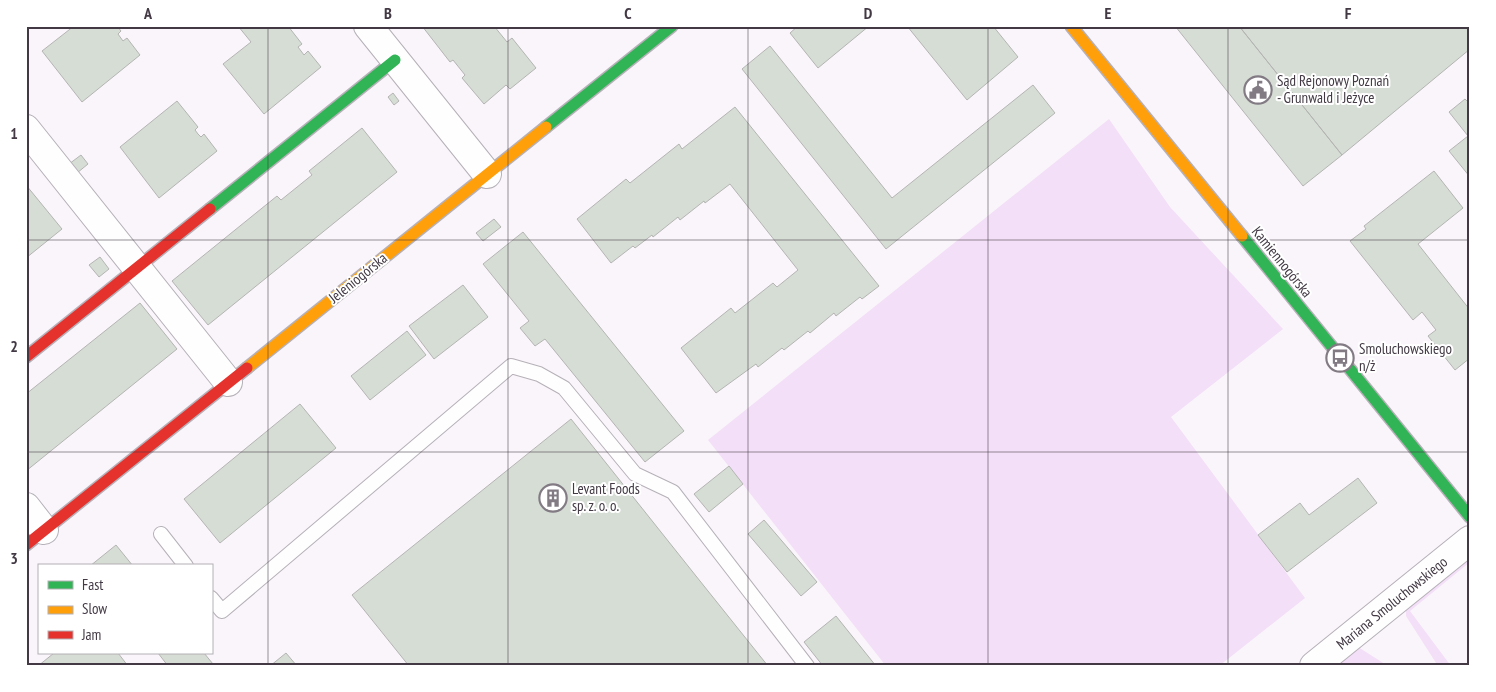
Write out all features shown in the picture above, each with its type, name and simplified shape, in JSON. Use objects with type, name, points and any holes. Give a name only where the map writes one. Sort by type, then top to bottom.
[{"type":"street","points":[[368,26],[487,174]]},
{"type":"street","name":"Jeleniogórska","points":[[26,507],[35,538],[672,26]]},
{"type":"street","name":"Kamiennogórska","points":[[1071,26],[1470,517]]},
{"type":"street","points":[[26,357],[395,60]]},
{"type":"street","points":[[26,129],[228,382]]},
{"type":"street","name":"Mariana Smoluchowskiego","points":[[1314,666],[1470,540]]},
{"type":"lane","points":[[212,599],[222,611],[511,366],[540,374],[564,388],[635,474],[673,492],[808,666]]},
{"type":"lane","points":[[161,534],[184,564]]},
{"type":"shaded area","points":[[1109,119],[1170,207],[1283,329],[1171,417],[1305,598],[1219,666],[886,666],[708,440]]},
{"type":"shaded area","points":[[1470,557],[1470,562],[1410,611],[1451,666],[1438,666],[1406,616],[1406,608]]},
{"type":"shaded area","points":[[1358,647],[1385,664],[1386,666],[1335,666]]},
{"type":"building","points":[[74,26],[117,26],[121,31],[118,34],[123,41],[127,38],[140,55],[82,102],[42,51]]},
{"type":"building","points":[[238,26],[288,26],[302,44],[298,47],[304,55],[308,51],[321,67],[264,114],[223,64],[251,42]]},
{"type":"building","points":[[422,26],[494,26],[507,42],[512,38],[536,68],[510,89],[506,85],[484,104],[462,78],[465,75],[453,60],[450,62]]},
{"type":"building","points":[[798,26],[869,26],[818,68],[790,33]]},
{"type":"building","points":[[907,26],[993,26],[1018,57],[967,100]]},
{"type":"building","name":"Sąd Rejonowy Poznań - Grunwald i Jeżyce","points":[[1175,26],[1239,26],[1342,155],[1303,186]]},
{"type":"building","points":[[1239,26],[1470,26],[1470,49],[1342,155]]},
{"type":"building","points":[[770,46],[892,198],[1033,85],[1055,113],[886,249],[742,69]]},
{"type":"building","points":[[393,93],[399,101],[394,105],[388,97]]},
{"type":"building","points":[[1465,99],[1470,104],[1470,177],[1449,151],[1468,136],[1449,112]]},
{"type":"building","points":[[177,101],[198,127],[195,130],[198,134],[201,137],[204,134],[217,151],[159,198],[120,147]]},
{"type":"building","points":[[735,107],[879,286],[862,299],[860,297],[836,316],[834,313],[810,333],[808,331],[784,350],[782,348],[758,367],[756,364],[716,393],[681,348],[731,308],[735,313],[773,283],[777,287],[798,270],[730,184],[680,220],[678,217],[653,237],[652,235],[635,248],[633,246],[611,263],[577,219],[626,179],[630,183],[679,144],[682,149]]},
{"type":"building","points":[[362,128],[397,172],[208,325],[172,281],[277,196],[281,200],[312,175],[309,171]]},
{"type":"building","points":[[81,155],[88,164],[77,173],[69,164]]},
{"type":"building","points":[[1434,171],[1463,208],[1418,244],[1470,310],[1470,358],[1455,370],[1428,336],[1436,330],[1422,312],[1413,320],[1350,241],[1366,229],[1364,226]]},
{"type":"building","points":[[26,185],[62,229],[26,258]]},
{"type":"building","points":[[494,219],[501,227],[483,241],[476,233]]},
{"type":"building","points":[[523,232],[684,431],[645,462],[545,339],[535,346],[520,328],[529,321],[483,264]]},
{"type":"building","points":[[100,257],[109,269],[99,277],[89,265]]},
{"type":"building","points":[[463,285],[488,317],[434,359],[409,326]]},
{"type":"building","points":[[140,303],[177,349],[26,471],[26,394]]},
{"type":"building","points":[[407,331],[426,355],[370,400],[351,376]]},
{"type":"building","points":[[300,404],[336,448],[220,543],[184,499]]},
{"type":"building","name":"Levant Foods sp. z. o. o.","points":[[571,419],[768,666],[409,666],[352,595]]},
{"type":"building","points":[[729,466],[743,484],[709,512],[694,494]]},
{"type":"building","points":[[1358,478],[1377,503],[1287,572],[1258,535],[1300,503],[1309,515]]},
{"type":"building","points":[[764,520],[817,582],[801,596],[748,534]]},
{"type":"building","points":[[116,545],[131,564],[92,564]]},
{"type":"building","points":[[836,616],[876,666],[823,666],[804,642]]},
{"type":"building","points":[[286,653],[297,666],[270,666]]},
{"type":"building","points":[[53,654],[119,654],[128,666],[38,666]]},
{"type":"building","points":[[159,654],[205,654],[213,664],[211,666],[168,666]]},
{"type":"traffic: fast","points":[[546,127],[672,26]]},
{"type":"traffic: fast","points":[[210,209],[395,60]]},
{"type":"traffic: fast","points":[[1242,236],[1470,517]]},
{"type":"traffic: slow","points":[[1071,26],[1242,236]]},
{"type":"traffic: slow","points":[[247,368],[546,127]]},
{"type":"traffic: jam","points":[[26,357],[210,209]]},
{"type":"traffic: jam","points":[[26,545],[247,368]]},
{"type":"place","name":"Sąd Rejonowy Poznań - Grunwald i Jeżyce","points":[[1258,90]]},
{"type":"place","name":"Smoluchowskiego n/ż","points":[[1340,358]]},
{"type":"place","name":"Levant Foods sp. z. o. o.","points":[[553,498]]}]
